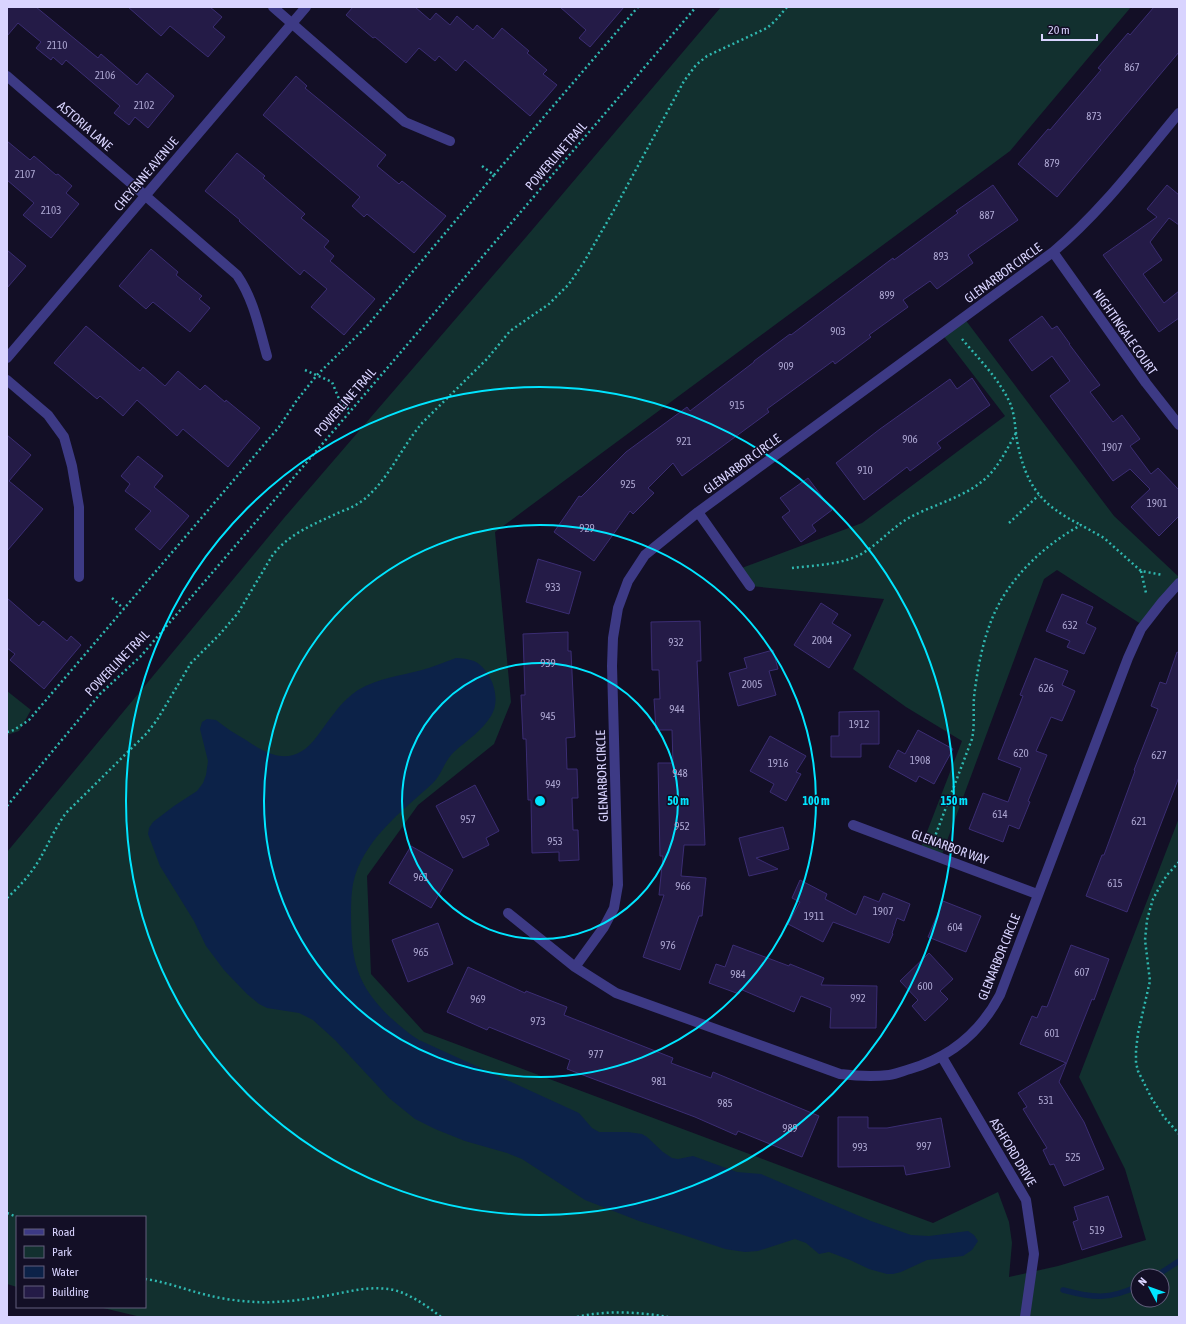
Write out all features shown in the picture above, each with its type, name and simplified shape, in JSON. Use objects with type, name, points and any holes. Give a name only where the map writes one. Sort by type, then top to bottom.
[{"type":"street","points":[[273,7],[405,122],[450,141]]},
{"type":"street","name":"CHEYENNE AVENUE","points":[[7,358],[306,7]]},
{"type":"street","name":"ASTORIA LANE","points":[[7,76],[237,275],[246,288],[267,356]]},
{"type":"street","name":"GLENARBOR CIRCLE","points":[[575,967],[604,927],[614,908],[618,885],[612,666],[613,638],[618,608],[628,581],[645,555],[698,512],[1053,252],[1074,235],[1094,215],[1179,113]]},
{"type":"street","name":"NIGHTINGALE COURT","points":[[1053,252],[1146,383],[1179,425]]},
{"type":"street","points":[[7,380],[48,415],[64,437],[72,466],[80,507],[79,577]]},
{"type":"street","points":[[698,512],[750,586]]},
{"type":"street","name":"GLENARBOR CIRCLE","points":[[508,913],[575,967],[616,993],[840,1074],[864,1077],[890,1075],[922,1066],[942,1057],[962,1044],[980,1025],[992,1010],[1000,995],[1037,894],[1128,658],[1142,629],[1162,602],[1179,583]]},
{"type":"street","name":"GLENARBOR WAY","points":[[853,825],[1037,894]]},
{"type":"street","name":"ASHFORD DRIVE","points":[[942,1057],[1026,1200],[1034,1254],[1025,1317]]},
{"type":"path","points":[[7,732],[14,730],[29,720],[279,427],[297,400],[317,375],[367,326],[494,174],[638,7]]},
{"type":"path","name":"POWERLINE TRAIL","points":[[7,806],[100,694],[141,656],[696,7]]},
{"type":"path","points":[[7,898],[20,885],[34,867],[66,813],[128,754],[150,729],[191,663],[232,621],[279,547],[298,533],[356,505],[368,496],[388,472],[417,428],[483,362],[510,331],[549,304],[569,284],[584,262],[614,210],[684,81],[696,65],[713,52],[767,28],[775,21],[786,7]]},
{"type":"path","points":[[482,166],[494,174]]},
{"type":"path","points":[[962,339],[997,381],[1004,392],[1012,410],[1022,462],[1026,473],[1039,495],[1054,510],[1104,538],[1141,571],[1163,575]]},
{"type":"path","points":[[305,370],[332,382],[339,399],[350,412]]},
{"type":"path","points":[[792,568],[836,562],[856,557],[908,519],[979,484],[997,466],[1016,433]]},
{"type":"path","points":[[1009,523],[1039,495]]},
{"type":"path","points":[[934,839],[972,739],[974,730],[974,698],[980,659],[989,627],[999,604],[1008,590],[1045,550],[1055,541],[1081,525]]},
{"type":"path","points":[[1141,571],[1146,594]]},
{"type":"path","points":[[112,598],[124,609]]},
{"type":"path","points":[[1179,862],[1158,888],[1147,920],[1145,940],[1150,981],[1138,1033],[1136,1055],[1138,1071],[1152,1099],[1164,1117],[1179,1134]]},
{"type":"path","points":[[146,1279],[170,1283],[219,1298],[256,1302],[289,1301],[355,1290],[372,1288],[385,1289],[400,1292],[418,1301],[441,1317]]},
{"type":"path","points":[[577,1317],[598,1313],[622,1312],[668,1317]]},
{"type":"green space","points":[[721,7],[1131,7],[1010,151],[495,532],[511,702],[494,744],[418,805],[367,876],[371,974],[424,1032],[933,1223],[998,1192],[1009,1222],[1012,1243],[1009,1277],[1058,1266],[1146,1240],[1125,1169],[1079,1077],[1179,818],[1179,1317],[141,1317],[103,1308],[146,1308],[146,1216],[16,1216],[16,1287],[7,1284],[7,852],[284,518],[527,236]]},
{"type":"green space","points":[[964,318],[1114,516],[1179,577],[1179,583],[1144,626],[1057,570],[1044,579],[941,857],[920,850],[962,741],[906,707],[853,669],[884,599],[750,586],[739,569],[862,523],[1005,416],[942,334]]},
{"type":"green space","points":[[7,691],[31,710],[19,731],[7,735]]},
{"type":"water","points":[[456,658],[474,661],[486,671],[493,686],[496,702],[491,716],[474,735],[451,756],[432,784],[384,828],[365,854],[358,869],[353,884],[351,898],[352,942],[359,974],[375,1001],[391,1018],[408,1033],[419,1040],[579,1113],[592,1128],[599,1132],[628,1132],[642,1134],[672,1158],[678,1159],[693,1156],[737,1172],[761,1174],[871,1221],[911,1235],[929,1236],[968,1231],[974,1235],[978,1241],[972,1250],[963,1256],[927,1260],[901,1272],[887,1274],[869,1269],[829,1252],[819,1254],[806,1243],[795,1239],[758,1251],[745,1252],[725,1249],[639,1221],[585,1200],[522,1159],[507,1153],[465,1141],[415,1119],[389,1098],[335,1040],[313,1020],[299,1013],[267,1008],[259,1004],[224,970],[206,946],[194,921],[160,866],[148,834],[149,828],[153,822],[197,791],[203,783],[208,761],[200,729],[202,722],[207,719],[216,720],[234,733],[266,752],[284,756],[293,755],[301,752],[310,745],[341,705],[358,690],[381,680],[426,669]]},
{"type":"building","points":[[7,7],[36,7],[98,58],[101,54],[137,85],[147,73],[174,96],[148,128],[135,117],[129,125],[114,113],[120,106],[66,60],[62,65],[53,57],[51,60],[36,48],[41,42],[18,23],[7,36]]},
{"type":"building","points":[[128,7],[210,7],[222,17],[213,27],[225,37],[208,57],[170,26],[161,36]]},
{"type":"building","points":[[353,7],[415,7],[430,20],[436,13],[450,25],[457,16],[473,30],[477,25],[493,39],[502,28],[529,51],[527,53],[547,70],[543,74],[557,85],[530,116],[465,60],[456,71],[439,56],[435,61],[419,48],[406,63],[346,15]]},
{"type":"building","points":[[560,7],[624,7],[590,47],[579,38],[586,30]]},
{"type":"building","points":[[1154,7],[1179,7],[1179,52],[1057,197],[1018,164],[1048,129],[1050,130],[1101,70],[1098,68],[1128,33],[1130,35]]},
{"type":"building","points":[[296,76],[307,86],[305,88],[386,155],[377,166],[399,184],[402,181],[446,216],[414,253],[367,214],[364,217],[352,206],[360,197],[263,115]]},
{"type":"building","points":[[7,141],[30,160],[34,156],[56,175],[58,174],[72,186],[66,193],[79,204],[51,238],[23,215],[34,203],[7,180]]},
{"type":"building","points":[[237,153],[265,176],[263,178],[305,214],[301,218],[329,241],[324,247],[334,256],[330,261],[375,299],[344,335],[311,307],[327,289],[304,270],[300,275],[239,221],[240,220],[205,191]]},
{"type":"building","points":[[993,185],[1018,220],[968,255],[973,263],[937,289],[930,281],[903,300],[908,307],[869,335],[871,337],[835,364],[833,361],[767,409],[769,412],[682,476],[673,463],[648,488],[654,493],[633,514],[630,511],[594,561],[554,532],[579,496],[581,497],[626,452],[687,407],[690,411],[790,334],[791,335],[893,258],[894,260],[958,213],[956,211]]},
{"type":"building","points":[[1167,185],[1179,195],[1179,225],[1169,218],[1150,242],[1162,260],[1143,274],[1164,303],[1179,291],[1179,318],[1159,332],[1103,255],[1157,217],[1147,209]]},
{"type":"building","points":[[151,249],[178,272],[176,275],[202,296],[199,299],[210,308],[190,332],[153,302],[146,309],[119,286]]},
{"type":"building","points":[[7,250],[26,266],[7,288]]},
{"type":"building","points":[[1042,316],[1052,329],[1057,326],[1100,385],[1090,392],[1113,422],[1122,415],[1140,439],[1130,446],[1151,474],[1158,468],[1179,490],[1179,516],[1159,536],[1131,507],[1150,489],[1130,469],[1113,481],[1050,396],[1070,381],[1052,356],[1032,371],[1009,340]]},
{"type":"building","points":[[86,326],[140,371],[143,367],[165,386],[178,371],[200,390],[205,385],[260,428],[228,467],[183,429],[177,436],[137,400],[123,416],[100,396],[97,399],[54,363]]},
{"type":"building","points":[[972,378],[990,405],[937,443],[941,448],[910,471],[907,467],[864,500],[836,463],[880,429],[950,379],[957,389]]},
{"type":"building","points":[[7,435],[31,455],[9,481],[43,509],[7,551]]},
{"type":"building","points":[[138,456],[163,476],[154,487],[189,516],[160,550],[135,529],[151,511],[125,491],[130,484],[121,476]]},
{"type":"building","points":[[808,478],[832,510],[812,525],[816,531],[801,542],[782,517],[790,511],[780,498]]},
{"type":"building","points":[[538,559],[581,572],[569,614],[526,602]]},
{"type":"building","points":[[1062,594],[1093,607],[1086,623],[1096,628],[1084,654],[1067,647],[1070,641],[1046,631]]},
{"type":"building","points":[[7,598],[39,626],[43,621],[67,641],[71,636],[81,645],[44,689],[10,660],[15,654],[7,648]]},
{"type":"building","points":[[821,603],[838,614],[832,623],[851,635],[829,668],[794,645]]},
{"type":"building","points":[[700,621],[701,661],[697,661],[705,845],[684,845],[681,876],[706,878],[702,916],[699,916],[680,970],[643,957],[664,895],[659,895],[663,856],[660,856],[658,763],[673,763],[672,730],[656,730],[654,699],[660,699],[659,670],[652,670],[651,622]]},
{"type":"building","points":[[568,632],[568,651],[571,651],[575,737],[566,738],[567,769],[577,769],[578,798],[572,798],[573,830],[578,830],[579,860],[559,861],[559,852],[532,853],[531,800],[528,800],[526,739],[523,739],[521,695],[525,695],[523,634]]},
{"type":"building","points":[[773,650],[778,669],[769,671],[776,695],[738,706],[729,673],[747,668],[744,658]]},
{"type":"building","points":[[1177,652],[1179,653],[1179,777],[1127,912],[1086,896],[1102,855],[1104,855],[1135,771],[1134,770],[1158,709],[1151,706],[1160,682],[1166,684]]},
{"type":"building","points":[[1035,658],[1068,671],[1062,685],[1075,691],[1062,721],[1051,717],[1036,751],[1047,755],[1028,801],[1030,802],[1019,829],[1009,825],[1003,842],[969,829],[983,793],[1008,802],[1021,768],[998,759],[1023,696],[1020,695]]},
{"type":"building","points":[[879,711],[879,744],[861,744],[861,757],[831,757],[831,736],[839,736],[839,712]]},
{"type":"building","points":[[918,730],[953,749],[934,784],[919,776],[916,782],[889,767],[898,750],[905,754]]},
{"type":"building","points":[[770,736],[806,756],[796,772],[801,774],[786,801],[770,792],[774,784],[750,771]]},
{"type":"building","points":[[475,785],[499,831],[486,838],[489,845],[463,858],[436,806]]},
{"type":"building","points":[[783,827],[789,849],[756,858],[778,869],[749,876],[739,838]]},
{"type":"building","points":[[411,846],[453,870],[431,908],[389,883]]},
{"type":"building","points":[[800,880],[827,894],[825,899],[856,915],[864,896],[879,902],[883,893],[910,904],[904,921],[897,918],[889,943],[833,922],[823,942],[788,924],[800,902],[792,898]]},
{"type":"building","points":[[943,901],[981,916],[966,952],[928,937]]},
{"type":"building","points":[[438,923],[453,964],[408,982],[392,940]]},
{"type":"building","points":[[733,945],[789,966],[790,964],[824,978],[821,985],[877,986],[876,1028],[830,1028],[831,1008],[801,996],[794,1012],[740,989],[739,994],[709,983],[716,964],[725,967]]},
{"type":"building","points":[[1071,945],[1109,959],[1094,1000],[1092,999],[1059,1082],[1084,1122],[1104,1169],[1064,1186],[1054,1164],[1050,1165],[1043,1150],[1047,1148],[1023,1109],[1027,1107],[1018,1093],[1066,1063],[1020,1044],[1032,1016],[1037,1018],[1042,1006],[1047,1007]]},
{"type":"building","points":[[929,953],[953,979],[940,991],[948,999],[925,1021],[912,1006],[918,1000],[900,981]]},
{"type":"building","points":[[468,967],[525,993],[526,991],[567,1007],[564,1015],[673,1058],[671,1063],[711,1078],[713,1072],[819,1116],[802,1157],[738,1131],[736,1135],[695,1117],[567,1069],[570,1060],[489,1027],[487,1030],[447,1012]]},
{"type":"building","points":[[838,1117],[868,1117],[868,1128],[887,1128],[941,1118],[950,1167],[906,1175],[904,1166],[838,1167]]},
{"type":"building","points":[[1108,1196],[1122,1237],[1082,1250],[1073,1222],[1078,1220],[1074,1207]]},
{"type":"waterway","points":[[1168,1268],[1179,1261]]},
{"type":"waterway","points":[[1063,1290],[1092,1296],[1109,1296],[1130,1290]]}]
